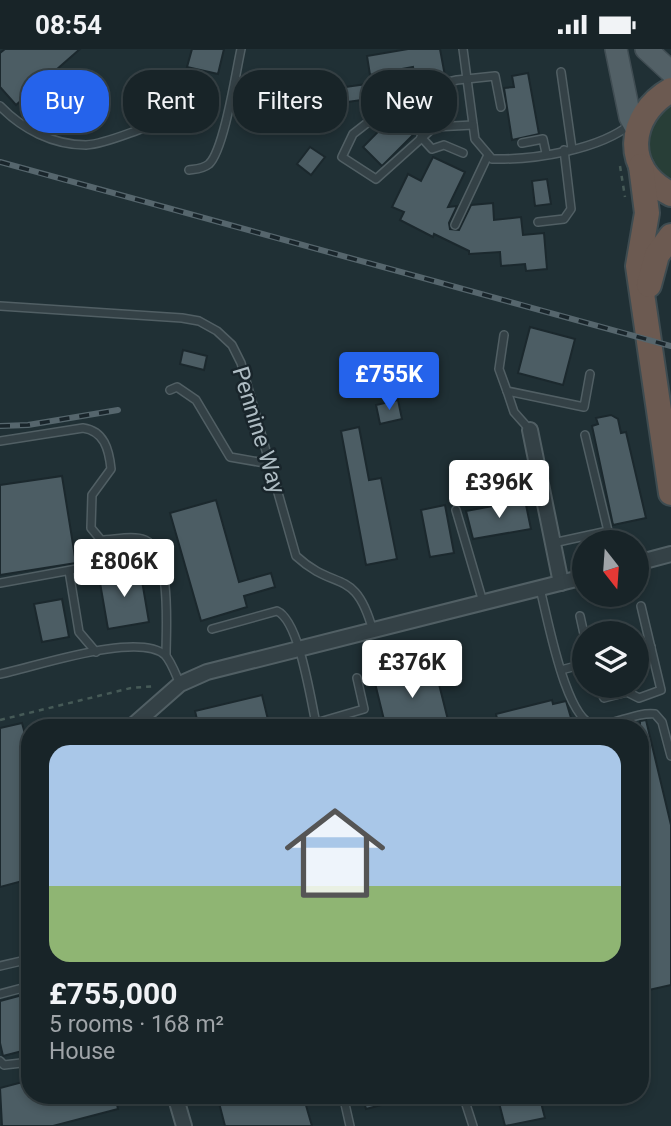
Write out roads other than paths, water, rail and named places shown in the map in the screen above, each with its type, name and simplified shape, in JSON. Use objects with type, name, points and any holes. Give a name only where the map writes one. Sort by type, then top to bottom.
[{"type":"highway","points":[[671,90],[657,98],[639,121],[636,142],[647,213],[639,266],[666,435],[671,493]]},
{"type":"highway","points":[[641,166],[650,180],[671,194]]},
{"type":"highway","points":[[645,300],[657,255],[671,236]]},
{"type":"main road","points":[[615,49],[639,121]]},
{"type":"main road","points":[[646,49],[671,72]]},
{"type":"street","points":[[530,430],[561,583]]},
{"type":"street","points":[[649,560],[671,554]]},
{"type":"street","points":[[140,719],[180,684],[207,672],[572,580]]},
{"type":"street","points":[[178,1104],[184,1126]]},
{"type":"lane","points":[[189,170],[202,169],[211,162],[219,145],[241,49]]},
{"type":"lane","points":[[463,49],[475,139],[492,159],[511,160],[606,141],[639,121]]},
{"type":"lane","points":[[538,222],[564,219],[570,209],[561,72]]},
{"type":"lane","points":[[473,125],[434,127],[376,179],[342,157],[353,134],[408,91],[495,76],[501,107]]},
{"type":"lane","points":[[0,106],[17,124],[48,139],[87,145],[127,133]]},
{"type":"lane","points":[[421,137],[432,149],[444,145],[463,153]]},
{"type":"lane","points":[[522,143],[543,139],[546,153]]},
{"type":"lane","points":[[455,225],[488,155]]},
{"type":"lane","name":"Pennine Way","points":[[0,306],[182,318],[217,331],[232,345],[241,363],[296,556],[310,569],[354,589],[366,604],[373,631]]},
{"type":"lane","points":[[504,335],[499,369],[514,412],[530,430]]},
{"type":"lane","points":[[507,391],[584,407],[590,374]]},
{"type":"lane","points":[[170,390],[177,387],[196,400],[230,457],[270,464]]},
{"type":"lane","points":[[0,441],[83,428],[94,430],[102,436],[111,469],[92,495],[91,528],[95,537],[107,540],[135,538],[146,541],[155,549],[167,599],[166,656],[180,684]]},
{"type":"lane","points":[[553,543],[608,531],[585,435]]},
{"type":"lane","points":[[456,510],[483,603]]},
{"type":"lane","points":[[0,583],[69,571],[87,565],[107,540]]},
{"type":"lane","points":[[69,571],[79,632],[96,652]]},
{"type":"lane","points":[[540,589],[566,690],[583,719]]},
{"type":"lane","points":[[641,607],[662,685],[659,692],[649,695]]},
{"type":"lane","points":[[212,629],[277,611],[290,622],[315,719]]},
{"type":"lane","points":[[580,616],[581,621]]},
{"type":"lane","points":[[0,674],[96,652],[147,645],[166,656]]},
{"type":"lane","points":[[561,670],[572,667]]},
{"type":"lane","points":[[336,719],[364,709],[357,678]]},
{"type":"lane","points":[[621,719],[646,713],[655,714],[662,722],[671,756]]},
{"type":"lane","points":[[0,966],[21,960]]},
{"type":"lane","points":[[0,994],[21,988]]},
{"type":"lane","points":[[0,1062],[4,1065],[21,1063]]},
{"type":"lane","points":[[345,1104],[351,1126]]},
{"type":"lane","points":[[466,1104],[473,1126]]},
{"type":"railway","points":[[0,162],[671,346]]},
{"type":"railway","points":[[0,426],[28,425],[118,410]]}]
